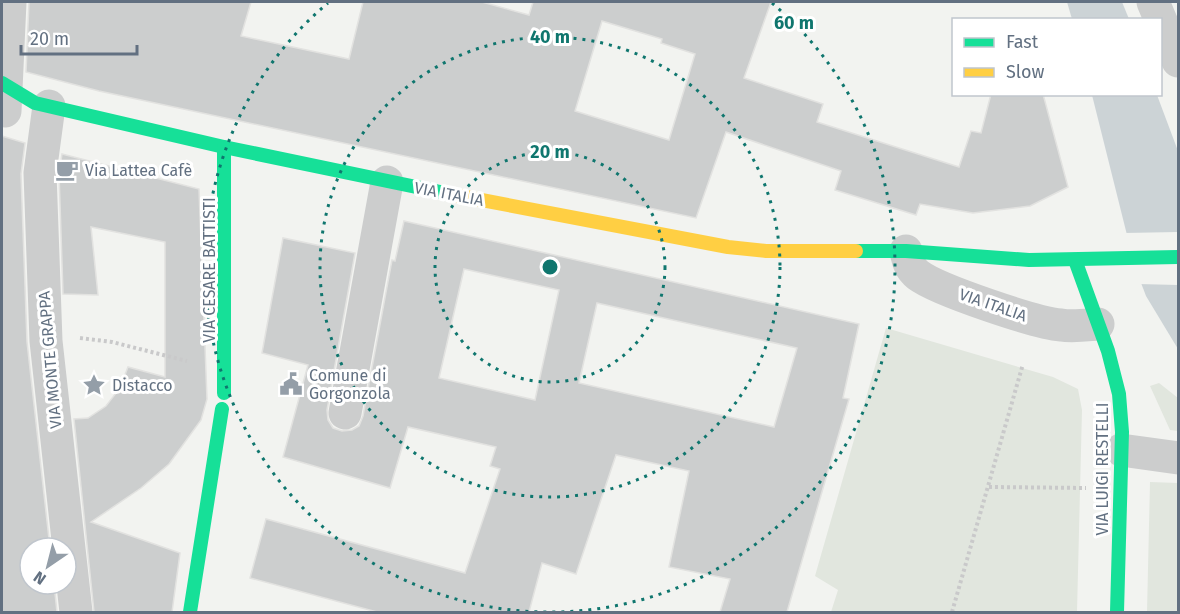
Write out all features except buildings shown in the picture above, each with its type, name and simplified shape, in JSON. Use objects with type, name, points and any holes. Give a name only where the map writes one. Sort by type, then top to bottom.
[{"type":"street","points":[[3,93],[10,2]]},
{"type":"street","points":[[1154,2],[1161,18]]},
{"type":"street","points":[[1162,21],[1179,61]]},
{"type":"street","name":"VIA ITALIA","points":[[3,93],[35,103],[224,147],[387,182],[728,248],[766,251],[906,251],[1075,260],[1179,256]]},
{"type":"street","name":"VIA MONTE GRAPPA","points":[[49,106],[40,173],[45,333],[76,612]]},
{"type":"street","name":"VIA CESARE BATTISTI","points":[[224,147],[226,371],[224,393]]},
{"type":"street","points":[[345,413],[387,182]]},
{"type":"street","name":"VIA ITALIA","points":[[906,251],[909,266],[917,275],[946,289],[1030,318],[1061,326],[1098,324]]},
{"type":"street","name":"VIA LUIGI RESTELLI","points":[[1075,260],[1098,324],[1119,394],[1121,450],[1117,612]]},
{"type":"street","points":[[190,612],[222,409]]},
{"type":"street","points":[[1121,450],[1179,458]]},
{"type":"path","points":[[45,333],[111,342],[226,371]]},
{"type":"path","points":[[952,612],[1023,364]]},
{"type":"path","points":[[989,487],[1089,488]]},
{"type":"shaded area","points":[[1067,2],[1122,2],[1129,18],[1072,18]]},
{"type":"shaded area","points":[[1092,96],[1157,96],[1178,151],[1178,349],[1146,296],[1135,267]]},
{"type":"shaded area","points":[[886,328],[1053,377],[1078,389],[1082,410],[1077,612],[831,612],[838,590],[815,576]]},
{"type":"shaded area","points":[[1159,383],[1178,398],[1178,431],[1170,430],[1150,386]]},
{"type":"shaded area","points":[[1150,482],[1178,483],[1178,612],[1147,612]]},
{"type":"pier","points":[[1178,232],[1178,285],[1138,284],[1124,233]]},
{"type":"traffic: fast","points":[[2,83],[35,103],[224,147],[450,194]]},
{"type":"traffic: fast","points":[[224,147],[224,393]]},
{"type":"traffic: fast","points":[[856,251],[906,251],[1029,260],[1178,257]]},
{"type":"traffic: fast","points":[[1075,260],[1108,351],[1119,394],[1122,432],[1117,612]]},
{"type":"traffic: fast","points":[[190,612],[222,409]]},
{"type":"traffic: slow","points":[[450,194],[728,247],[766,251],[856,251]]},
{"type":"place","name":"Via Lattea Cafè","points":[[67,170]]},
{"type":"place","name":"Comune di Gorgonzola","points":[[291,384]]},
{"type":"place","name":"Distacco","points":[[94,385]]}]
